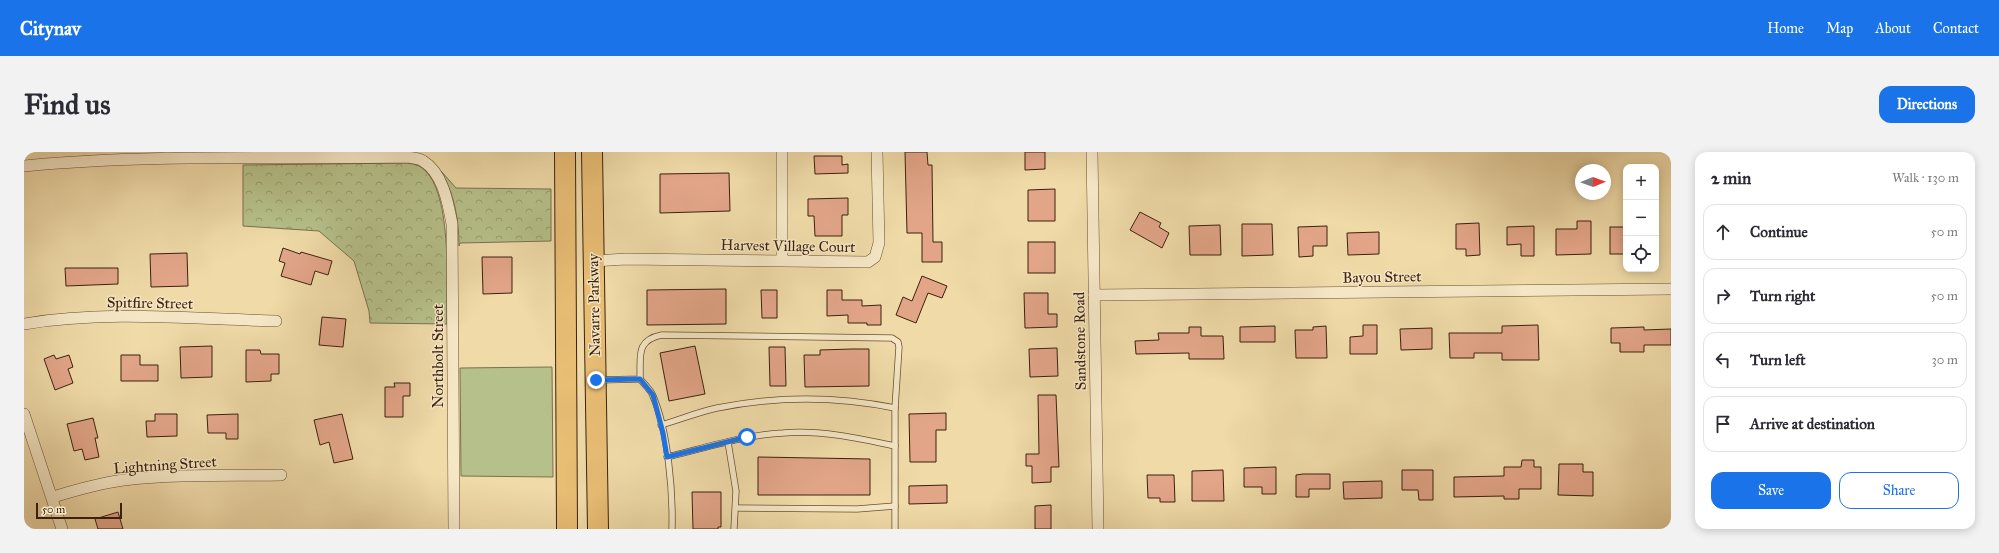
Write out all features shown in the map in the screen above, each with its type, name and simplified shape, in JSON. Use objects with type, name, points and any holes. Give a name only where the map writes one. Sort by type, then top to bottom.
[{"type":"highway","name":"Navarre Parkway","points":[[565,152],[567,529]]},
{"type":"highway","name":"Navarre Parkway","points":[[592,152],[598,529]]},
{"type":"highway","points":[[566,331],[583,367],[596,380]]},
{"type":"highway","points":[[567,389],[574,391],[581,396],[596,434]]},
{"type":"street","points":[[782,152],[782,260]]},
{"type":"street","name":"Harvest Village Court","points":[[594,261],[626,259],[868,262],[873,260],[878,250],[877,152]]},
{"type":"street","name":"Sandstone Road","points":[[1092,152],[1098,529]]},
{"type":"street","name":"Northbolt Street","points":[[24,166],[60,163],[173,159],[408,157],[422,160],[434,171],[441,184],[447,200],[452,224],[454,529]]},
{"type":"street","name":"Bayou Street","points":[[1094,295],[1671,290]]},
{"type":"street","name":"Spitfire Street","points":[[24,324],[53,319],[108,317],[276,321]]},
{"type":"street","points":[[24,414],[53,497],[62,529]]},
{"type":"street","name":"Lightning Street","points":[[53,497],[92,486],[124,480],[281,475]]},
{"type":"lane","points":[[672,529],[673,512],[667,457],[661,425],[653,395],[640,379],[641,348],[645,341],[650,337],[662,335],[892,338],[898,342],[895,408],[895,529]]},
{"type":"lane","points":[[596,380],[640,379]]},
{"type":"lane","points":[[661,425],[716,408],[770,400],[816,398],[870,403],[895,408]]},
{"type":"lane","points":[[667,457],[747,437],[784,432],[840,434],[895,446]]},
{"type":"lane","points":[[728,442],[736,491],[734,529]]},
{"type":"lane","points":[[736,508],[857,509],[895,506]]},
{"type":"green space","points":[[407,163],[419,166],[430,177],[438,194],[443,215],[446,239],[447,324],[370,323],[369,311],[354,261],[319,231],[243,226],[243,165]]},
{"type":"green space","points":[[441,171],[456,188],[551,189],[551,241],[460,243],[459,246],[455,207],[446,180]]},
{"type":"green space","points":[[552,367],[553,477],[461,476],[460,368]]},
{"type":"building","points":[[905,152],[927,152],[928,165],[932,165],[933,242],[942,242],[942,262],[922,262],[922,233],[907,233]]},
{"type":"building","points":[[1025,152],[1045,152],[1045,169],[1025,170]]},
{"type":"building","points":[[814,156],[842,156],[842,165],[848,164],[848,173],[815,174]]},
{"type":"building","points":[[729,173],[730,211],[660,213],[660,174]]},
{"type":"building","points":[[1055,189],[1055,221],[1028,221],[1028,190]]},
{"type":"building","points":[[848,198],[848,215],[842,215],[842,236],[815,236],[814,216],[808,216],[808,199]]},
{"type":"building","points":[[1140,212],[1161,223],[1159,227],[1169,233],[1162,248],[1130,230]]},
{"type":"building","points":[[1577,221],[1591,221],[1591,254],[1556,255],[1556,229],[1577,229]]},
{"type":"building","points":[[1479,223],[1480,255],[1466,256],[1466,249],[1456,249],[1456,224]]},
{"type":"building","points":[[1242,224],[1272,224],[1273,255],[1242,256]]},
{"type":"building","points":[[1220,225],[1221,255],[1190,255],[1189,226]]},
{"type":"building","points":[[1327,226],[1327,246],[1313,246],[1313,256],[1299,257],[1298,227]]},
{"type":"building","points":[[1534,226],[1534,256],[1521,256],[1521,244],[1507,245],[1507,227]]},
{"type":"building","points":[[1610,227],[1623,227],[1623,254],[1610,254]]},
{"type":"building","points":[[1379,232],[1379,254],[1348,255],[1347,233]]},
{"type":"building","points":[[1028,242],[1055,242],[1055,273],[1028,273]]},
{"type":"building","points":[[283,248],[300,254],[301,252],[332,261],[328,275],[315,271],[311,285],[281,276],[285,263],[279,261]]},
{"type":"building","points":[[187,253],[188,286],[151,287],[150,254]]},
{"type":"building","points":[[482,257],[512,257],[512,293],[483,294]]},
{"type":"building","points":[[65,268],[118,268],[118,284],[66,286]]},
{"type":"building","points":[[922,276],[947,286],[942,298],[928,293],[916,323],[896,315],[903,297],[912,301]]},
{"type":"building","points":[[726,289],[726,324],[647,325],[647,290]]},
{"type":"building","points":[[761,290],[777,290],[777,318],[762,318]]},
{"type":"building","points":[[827,290],[842,290],[842,300],[862,300],[862,306],[881,305],[881,325],[848,323],[848,315],[827,316]]},
{"type":"building","points":[[1024,293],[1048,293],[1048,314],[1057,314],[1057,327],[1025,328]]},
{"type":"building","points":[[322,317],[346,319],[343,347],[319,345]]},
{"type":"building","points":[[1363,325],[1377,325],[1377,354],[1350,354],[1350,337],[1363,336]]},
{"type":"building","points":[[1538,325],[1539,360],[1502,360],[1502,353],[1474,353],[1474,358],[1450,358],[1449,333],[1502,333],[1502,326]]},
{"type":"building","points":[[1275,326],[1275,342],[1240,342],[1240,327]]},
{"type":"building","points":[[1326,326],[1327,358],[1296,358],[1295,330],[1313,330],[1313,327]]},
{"type":"building","points":[[1189,327],[1201,327],[1201,336],[1223,336],[1224,359],[1189,359],[1189,353],[1136,354],[1135,341],[1159,340],[1158,333],[1189,333]]},
{"type":"building","points":[[1644,327],[1644,330],[1671,329],[1671,345],[1644,345],[1644,352],[1620,352],[1620,343],[1611,343],[1611,328]]},
{"type":"building","points":[[1432,328],[1432,349],[1401,350],[1400,329]]},
{"type":"building","points":[[212,346],[212,377],[181,378],[180,347]]},
{"type":"building","points":[[695,346],[705,394],[669,401],[660,353]]},
{"type":"building","points":[[769,347],[785,347],[786,386],[770,386]]},
{"type":"building","points":[[1057,348],[1058,376],[1030,377],[1029,349]]},
{"type":"building","points":[[869,349],[869,386],[805,387],[804,355],[820,355],[820,350]]},
{"type":"building","points":[[246,350],[260,350],[261,354],[279,354],[279,374],[271,374],[271,381],[246,382]]},
{"type":"building","points":[[54,355],[56,359],[69,355],[73,367],[68,369],[73,383],[55,390],[44,359]]},
{"type":"building","points":[[121,355],[140,355],[140,365],[158,365],[158,381],[121,381]]},
{"type":"building","points":[[394,383],[410,383],[410,396],[403,396],[403,417],[385,417],[385,387],[395,387]]},
{"type":"building","points":[[1038,395],[1056,395],[1059,467],[1051,467],[1051,482],[1032,483],[1032,466],[1026,466],[1026,454],[1039,454]]},
{"type":"building","points":[[946,413],[946,430],[936,430],[936,462],[910,462],[909,414]]},
{"type":"building","points":[[155,414],[177,414],[177,436],[147,437],[146,421],[155,421]]},
{"type":"building","points":[[238,414],[238,439],[226,439],[226,433],[208,433],[207,415]]},
{"type":"building","points":[[342,414],[353,459],[334,463],[329,442],[320,445],[314,420]]},
{"type":"building","points":[[93,418],[98,438],[95,438],[99,457],[85,460],[82,449],[74,451],[67,424]]},
{"type":"building","points":[[758,457],[870,459],[870,495],[758,495]]},
{"type":"building","points":[[1522,460],[1534,460],[1534,467],[1541,467],[1541,489],[1519,489],[1519,499],[1504,499],[1504,496],[1454,497],[1454,477],[1504,476],[1504,467],[1521,467]]},
{"type":"building","points":[[1559,464],[1583,464],[1583,472],[1593,472],[1593,496],[1558,495]]},
{"type":"building","points":[[1276,467],[1276,494],[1262,494],[1262,487],[1244,487],[1244,468]]},
{"type":"building","points":[[1223,470],[1224,501],[1192,501],[1192,471]]},
{"type":"building","points":[[1402,470],[1433,470],[1433,500],[1419,500],[1418,490],[1402,490]]},
{"type":"building","points":[[1330,474],[1330,489],[1309,489],[1309,497],[1296,497],[1296,475]]},
{"type":"building","points":[[1147,475],[1174,475],[1175,502],[1160,502],[1160,498],[1148,498]]},
{"type":"building","points":[[1382,481],[1382,498],[1344,499],[1343,482]]},
{"type":"building","points":[[947,485],[947,503],[909,504],[909,486]]},
{"type":"building","points":[[692,492],[721,492],[721,527],[718,527],[718,529],[693,529]]},
{"type":"building","points":[[1051,505],[1051,529],[1035,529],[1035,506]]},
{"type":"building","points":[[118,512],[123,529],[98,529],[95,519]]},
{"type":"route","points":[[596,380],[640,379],[653,395],[663,433],[667,457],[747,437]]}]
